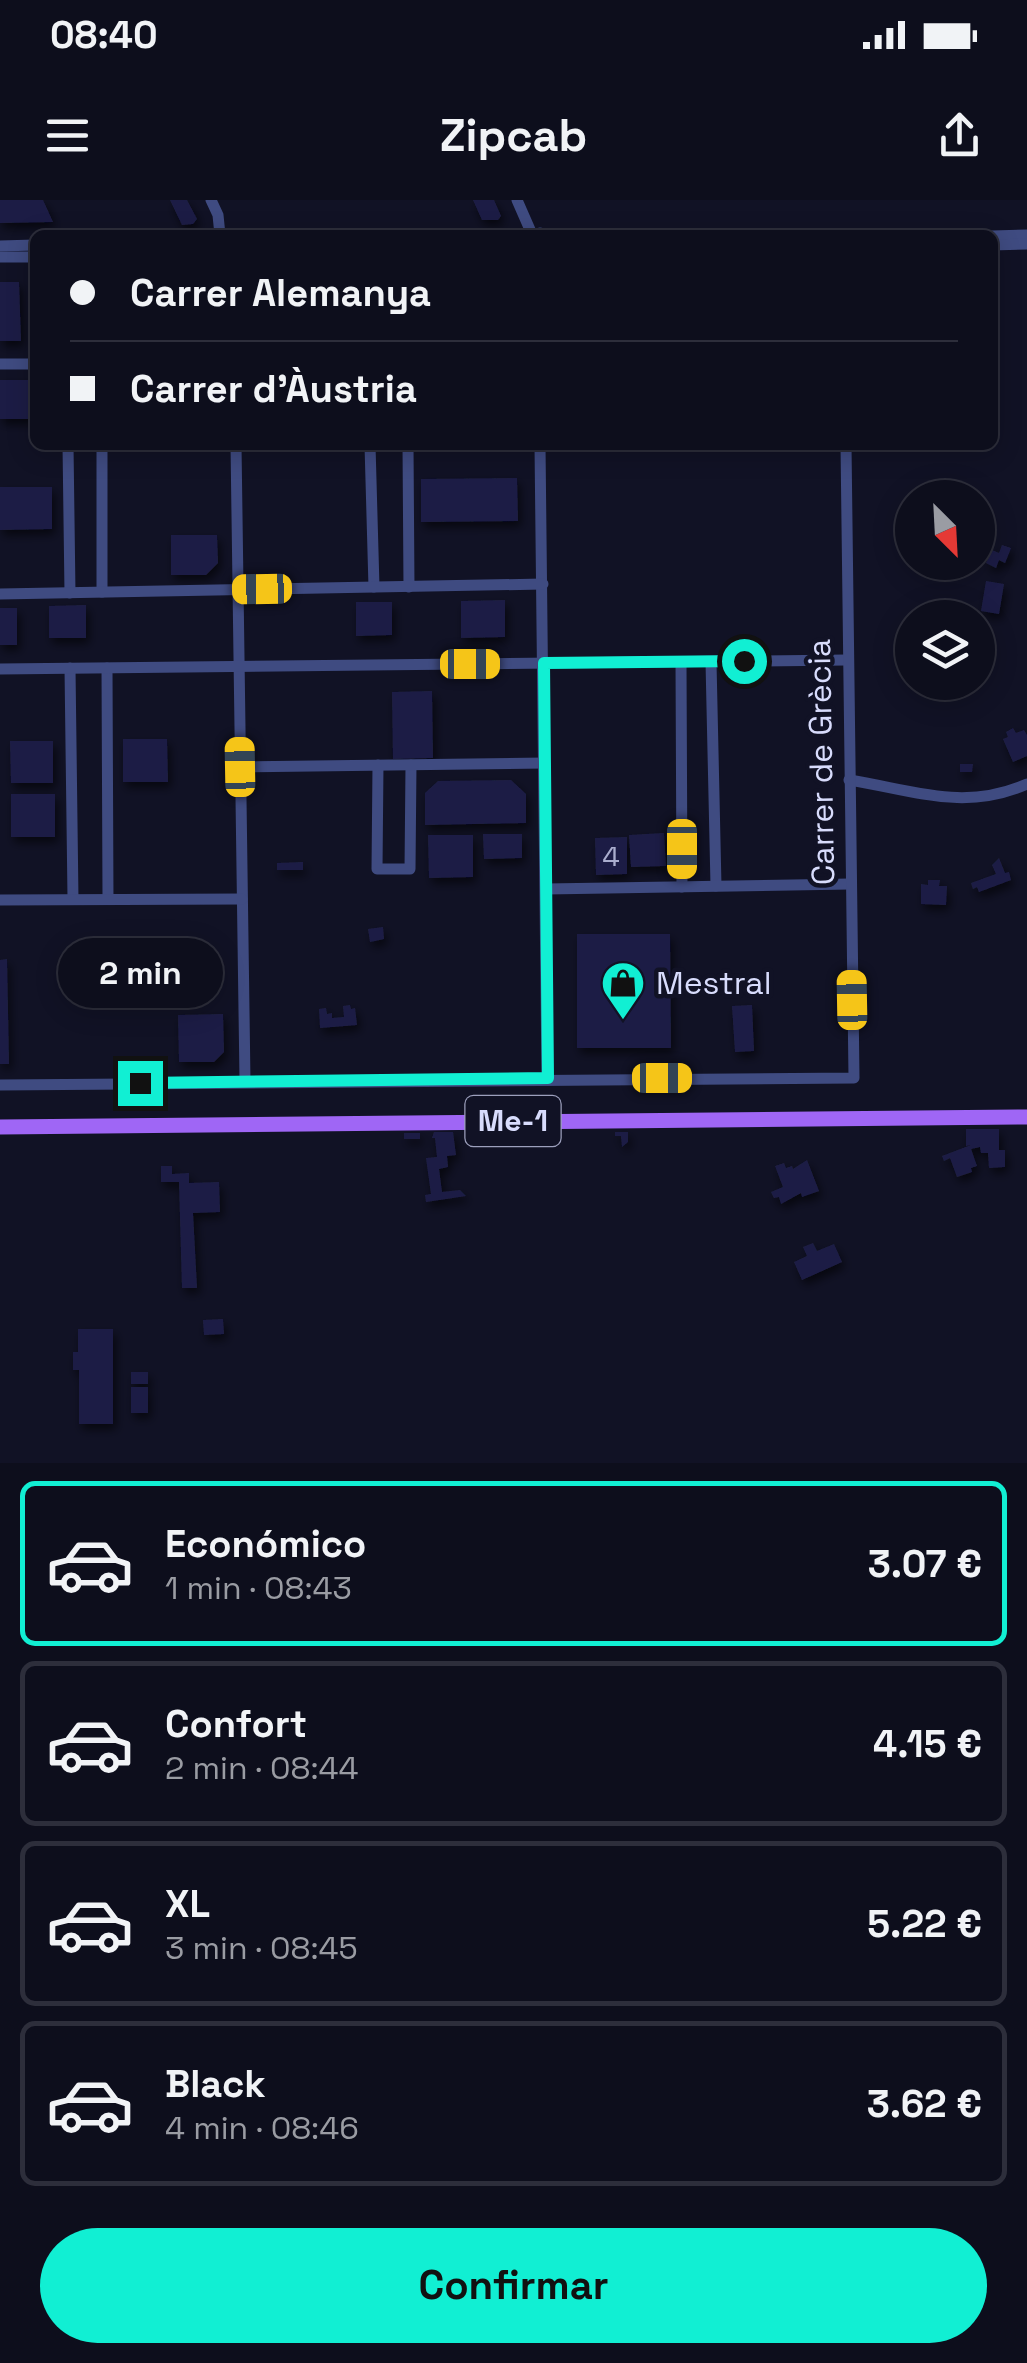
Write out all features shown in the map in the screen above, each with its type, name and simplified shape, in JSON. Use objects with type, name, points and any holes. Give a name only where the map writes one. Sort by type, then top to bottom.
[{"type":"main road","name":"Me-1","points":[[0,1128],[1027,1117]]},
{"type":"street","points":[[211,200],[220,230]]},
{"type":"street","points":[[517,200],[535,230]]},
{"type":"street","points":[[998,236],[1027,235]]},
{"type":"street","points":[[998,245],[1027,244]]},
{"type":"street","points":[[0,246],[30,245]]},
{"type":"street","points":[[0,258],[30,257]]},
{"type":"street","points":[[0,364],[30,364]]},
{"type":"street","points":[[68,450],[70,593]]},
{"type":"street","points":[[102,450],[102,592]]},
{"type":"street","points":[[236,450],[245,1081]]},
{"type":"street","points":[[370,450],[374,587]]},
{"type":"street","points":[[408,450],[409,586]]},
{"type":"street","points":[[0,1085],[548,1078],[540,450]]},
{"type":"street","name":"Carrer de Grècia","points":[[548,1078],[854,1078],[846,450]]},
{"type":"street","points":[[0,594],[543,584]]},
{"type":"street","points":[[0,668],[846,660]]},
{"type":"street","points":[[681,662],[682,887]]},
{"type":"street","points":[[711,662],[716,886]]},
{"type":"street","points":[[70,668],[73,899]]},
{"type":"street","points":[[107,668],[108,899]]},
{"type":"street","points":[[240,767],[545,763]]},
{"type":"street","points":[[378,765],[378,868],[410,869],[411,764]]},
{"type":"street","points":[[850,780],[932,798],[979,798],[1027,784]]},
{"type":"street","points":[[546,889],[850,884]]},
{"type":"street","points":[[0,900],[242,898]]},
{"type":"building","points":[[0,200],[43,200],[53,222],[0,223]]},
{"type":"building","points":[[170,200],[187,200],[197,219],[193,224],[182,225]]},
{"type":"building","points":[[473,200],[494,200],[501,216],[498,220],[482,220]]},
{"type":"building","points":[[0,282],[19,282],[21,341],[0,341]]},
{"type":"building","points":[[0,380],[30,380],[30,419],[0,419]]},
{"type":"building","points":[[517,478],[518,521],[421,522],[421,479]]},
{"type":"building","points":[[0,487],[52,487],[52,529],[0,530]]},
{"type":"building","points":[[171,535],[217,535],[218,563],[206,575],[171,575]]},
{"type":"building","points":[[1002,545],[1011,548],[1005,563],[999,560],[996,568],[995,551],[999,553]]},
{"type":"building","points":[[986,581],[1004,584],[999,614],[995,613],[995,600],[983,600]]},
{"type":"building","points":[[505,600],[505,637],[461,638],[461,601]]},
{"type":"building","points":[[356,602],[392,602],[392,635],[356,636]]},
{"type":"building","points":[[86,605],[86,638],[49,638],[49,606]]},
{"type":"building","points":[[0,608],[17,608],[17,645],[0,645]]},
{"type":"building","points":[[432,691],[433,758],[393,759],[392,692]]},
{"type":"building","points":[[1013,728],[1016,733],[1024,730],[1027,735],[1027,756],[1013,762],[1003,739]]},
{"type":"building","points":[[123,739],[167,739],[168,782],[123,782]]},
{"type":"building","points":[[10,741],[53,741],[53,783],[11,783]]},
{"type":"building","points":[[960,764],[973,764],[972,772],[960,772]]},
{"type":"building","points":[[511,780],[526,794],[526,823],[425,825],[425,793],[438,781]]},
{"type":"building","points":[[11,794],[55,794],[55,837],[11,837]]},
{"type":"building","points":[[664,833],[666,866],[631,867],[629,835]]},
{"type":"building","points":[[483,834],[522,834],[522,858],[484,859]]},
{"type":"building","points":[[428,835],[473,835],[473,877],[429,878]]},
{"type":"building","points":[[627,837],[627,874],[596,875],[595,838]]},
{"type":"building","points":[[999,858],[1011,880],[979,892],[977,887],[973,889],[971,883],[996,874],[992,865]]},
{"type":"building","points":[[303,862],[303,870],[277,870],[277,863]]},
{"type":"building","points":[[928,880],[940,880],[939,886],[947,886],[946,905],[921,904],[921,884],[928,885]]},
{"type":"building","points":[[383,927],[384,939],[370,942],[368,929]]},
{"type":"building","points":[[577,934],[670,934],[671,1048],[577,1048]]},
{"type":"building","points":[[7,959],[9,1064],[0,1064],[0,960]]},
{"type":"building","points":[[752,1005],[754,1051],[735,1052],[732,1006]]},
{"type":"building","points":[[343,1006],[355,1008],[357,1025],[320,1028],[319,1009],[326,1008],[332,1018],[344,1017]]},
{"type":"building","points":[[223,1014],[224,1052],[214,1062],[179,1062],[178,1015]]},
{"type":"building","points":[[966,1129],[999,1129],[999,1150],[1005,1150],[1005,1167],[989,1168],[988,1153],[981,1153],[980,1147],[971,1149],[977,1166],[957,1177],[950,1158],[944,1161],[942,1156],[971,1145],[966,1146]]},
{"type":"building","points":[[434,1132],[453,1132],[456,1155],[447,1156],[448,1167],[439,1169],[442,1192],[460,1190],[466,1196],[426,1202],[425,1195],[431,1194],[426,1158],[437,1157]]},
{"type":"building","points":[[615,1132],[628,1132],[628,1142],[622,1147],[621,1136],[615,1136]]},
{"type":"building","points":[[404,1133],[420,1133],[420,1139],[404,1139]]},
{"type":"building","points":[[807,1160],[819,1191],[802,1197],[801,1193],[781,1204],[771,1192],[783,1187],[775,1166],[784,1163],[786,1168],[793,1169]]},
{"type":"building","points":[[161,1166],[172,1166],[172,1174],[189,1173],[189,1183],[219,1182],[220,1212],[193,1213],[197,1288],[182,1288],[179,1182],[161,1182]]},
{"type":"building","points":[[813,1243],[817,1251],[834,1244],[842,1262],[802,1280],[794,1262],[807,1256],[803,1247]]},
{"type":"building","points":[[223,1319],[224,1334],[204,1335],[203,1320]]},
{"type":"building","points":[[78,1329],[113,1329],[113,1424],[79,1424],[79,1370],[73,1370]]},
{"type":"building","points":[[131,1372],[148,1372],[148,1384],[131,1384]]},
{"type":"building","points":[[131,1387],[148,1387],[148,1413],[131,1413]]},
{"type":"place","name":"Mestral","points":[[623,1021]]},
{"type":"route","points":[[140,1083],[548,1078],[544,663],[744,661]]}]
